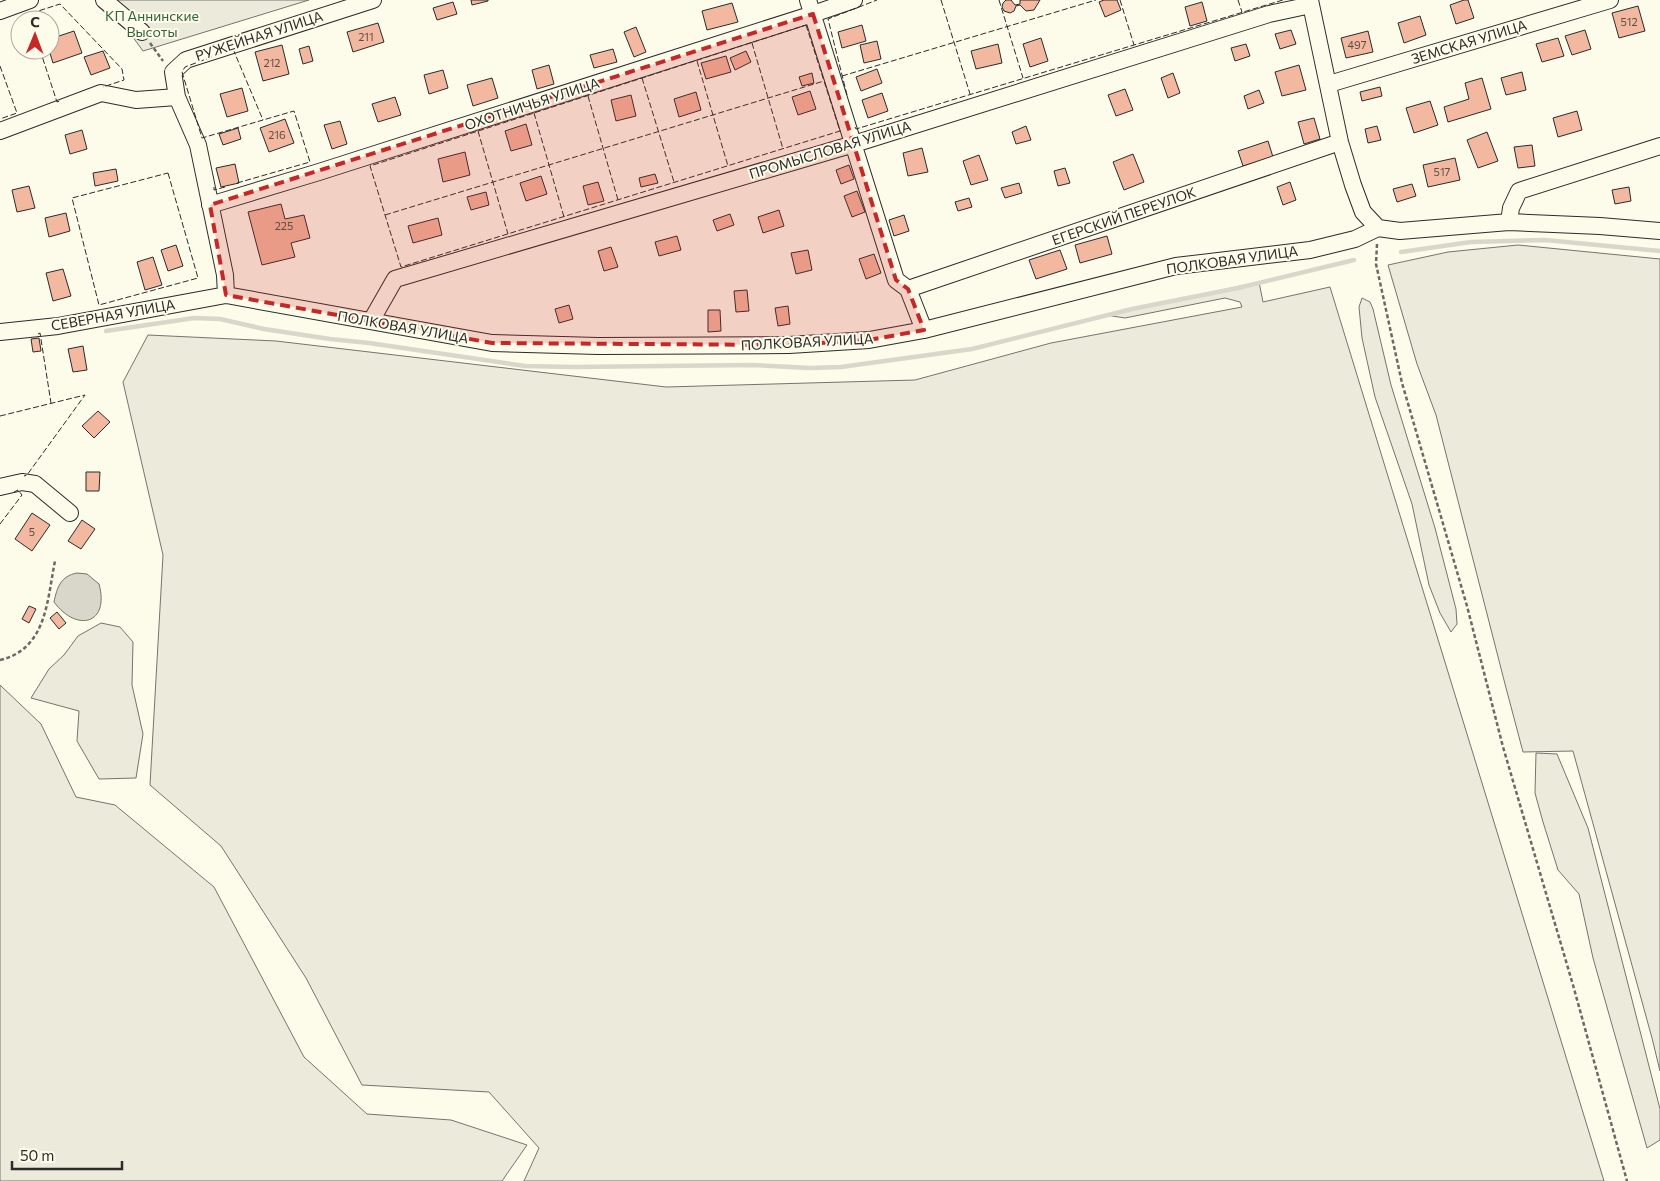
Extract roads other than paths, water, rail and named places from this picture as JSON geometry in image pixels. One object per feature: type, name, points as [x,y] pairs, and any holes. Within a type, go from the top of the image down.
[{"type":"street","points":[[0,11],[30,0]]},
{"type":"street","points":[[104,0],[142,32]]},
{"type":"street","name":"РУЖЕЙНАЯ УЛИЦА","points":[[177,97],[173,72],[186,60],[373,0]]},
{"type":"street","name":"ОХОТНИЧЬЯ УЛИЦА","points":[[210,205],[329,169],[811,7],[854,0]]},
{"type":"street","name":"ЗЕМСКАЯ УЛИЦА","points":[[1329,84],[1610,0]]},
{"type":"street","points":[[1310,2],[1340,142],[1363,212],[1378,228],[1400,231],[1509,222],[1660,231]]},
{"type":"street","name":"ПРОМЫСЛОВАЯ УЛИЦА","points":[[371,322],[395,279],[854,144],[1310,2]]},
{"type":"street","points":[[811,7],[896,280],[908,289],[924,330]]},
{"type":"street","points":[[0,131],[101,93],[136,100],[177,97],[198,145],[225,275],[226,295]]},
{"type":"street","name":"ЕГЕРСКИЙ ПЕРЕУЛОК","points":[[908,289],[1340,142]]},
{"type":"street","points":[[1509,222],[1511,208],[1519,191],[1660,146]]},
{"type":"street","name":"ПОЛКОВАЯ УЛИЦА","points":[[226,295],[492,343],[598,346],[799,345],[869,340],[924,330],[1176,266],[1310,250],[1355,239],[1378,228]]},
{"type":"street","name":"СЕВЕРНАЯ УЛИЦА","points":[[0,332],[58,326],[226,295]]},
{"type":"street","points":[[0,487],[22,482],[35,484],[70,513]]},
{"type":"waterway","points":[[1401,252],[1471,242],[1545,240],[1660,251]]},
{"type":"waterway","points":[[106,331],[194,318],[220,319],[264,329],[525,366],[752,365],[810,368],[841,367],[972,349],[1132,309],[1238,288],[1354,260]]},
{"type":"park label","name":"КП Аннинские Высоты","points":[[152,24]]}]
